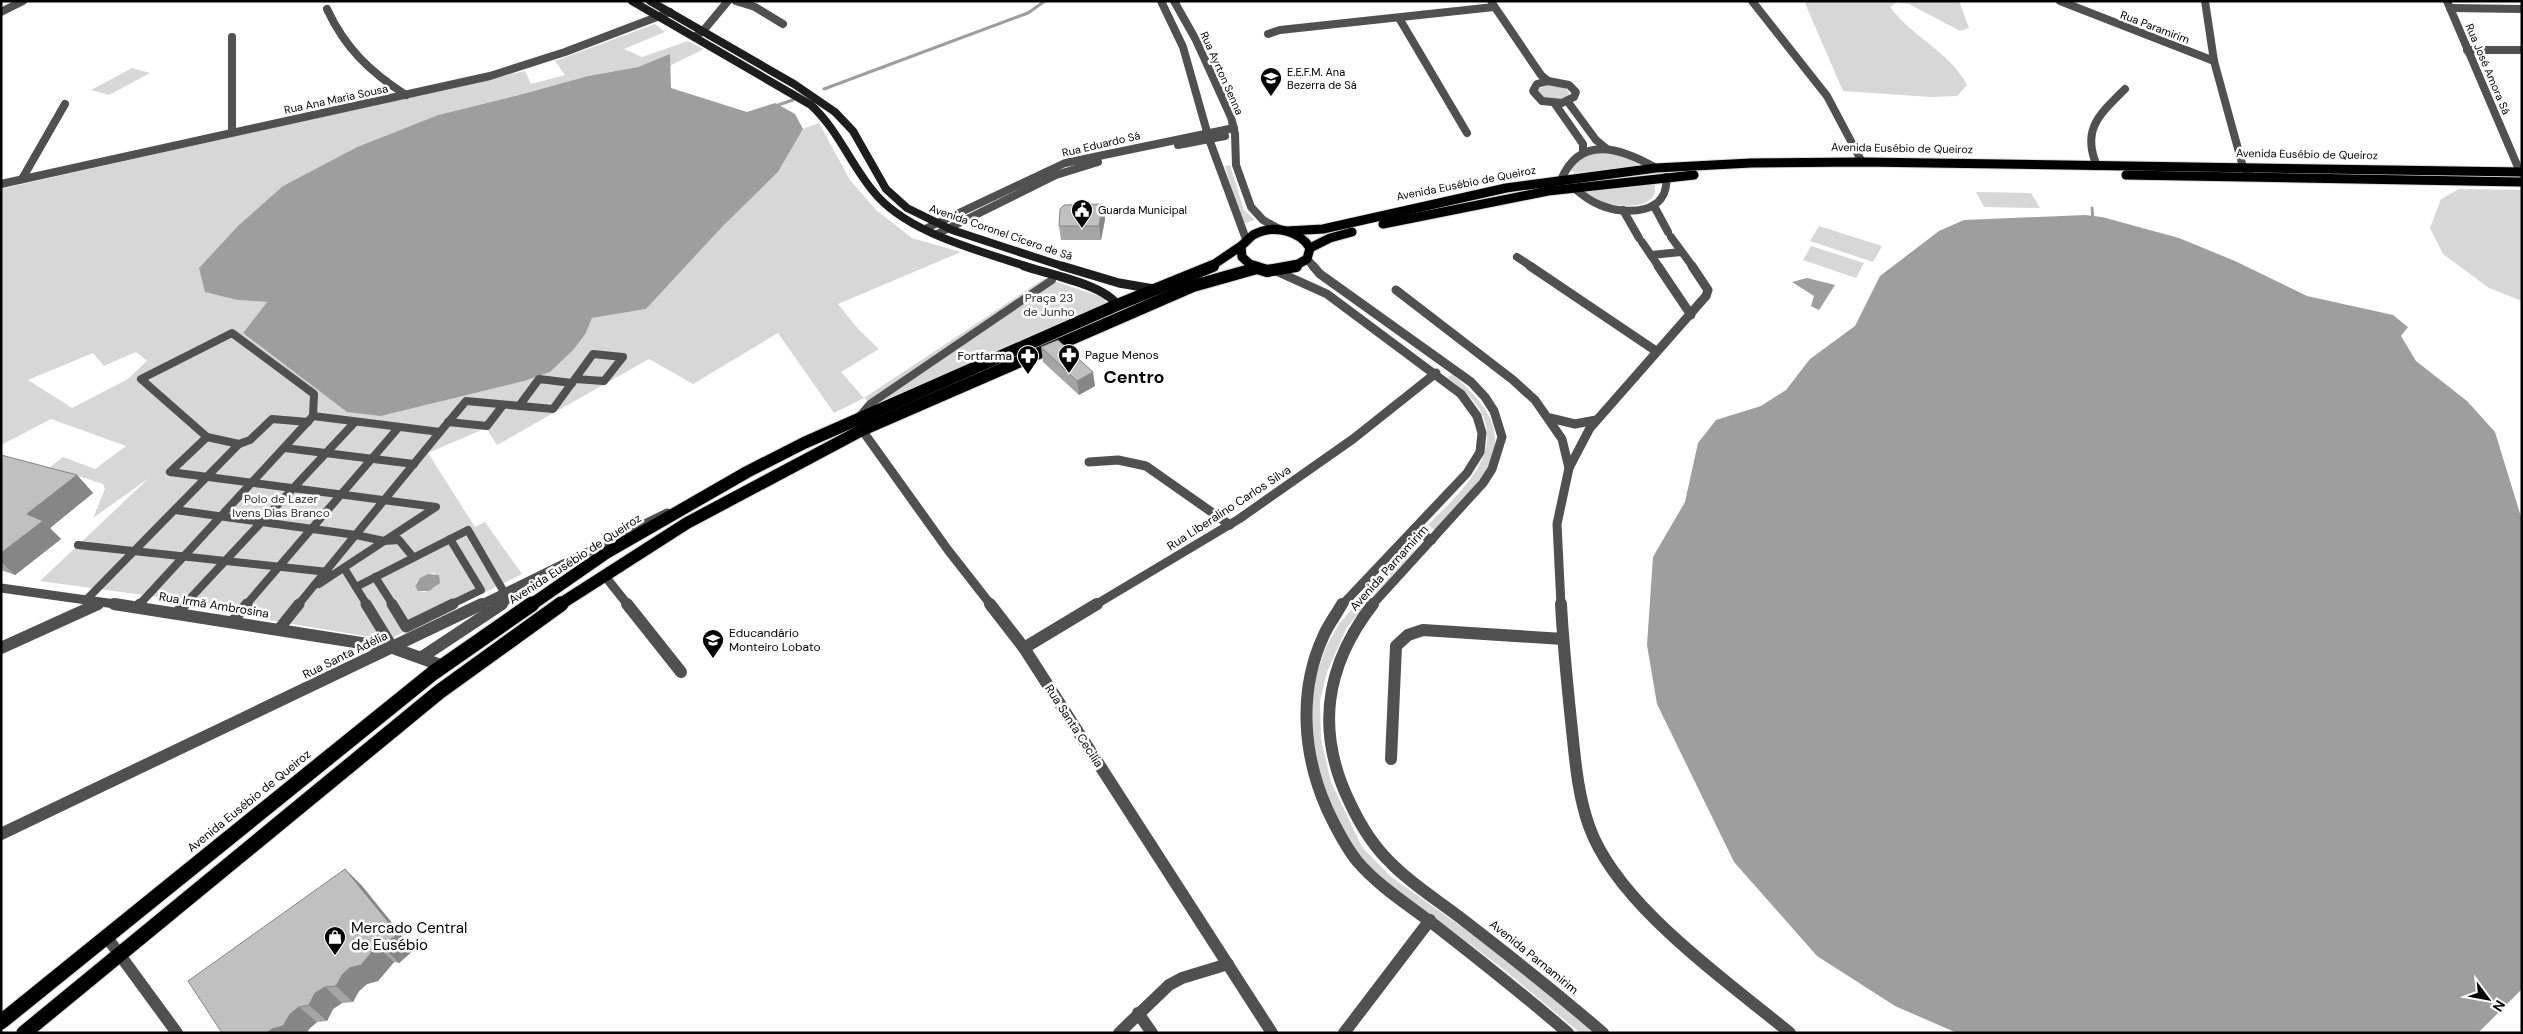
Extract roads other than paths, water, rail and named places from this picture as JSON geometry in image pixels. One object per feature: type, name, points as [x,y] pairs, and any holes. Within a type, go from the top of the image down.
[{"type":"main road","name":"Avenida Coronel Cícero de Sá","points":[[632,1],[792,93],[825,117],[882,202],[905,220],[937,234],[1100,291],[1112,297],[1117,305]]},
{"type":"main road","name":"Avenida Coronel Cícero de Sá","points":[[650,1],[814,96],[835,112],[848,125],[884,187],[903,206],[949,228],[1103,278],[1154,289]]},
{"type":"main road","name":"Avenida Eusébio de Queiroz","points":[[1284,230],[1323,229],[1450,199],[1560,180],[1656,168],[1751,163],[1862,162],[2243,167],[2521,176]]},
{"type":"main road","name":"Avenida Eusébio de Queiroz","points":[[1310,248],[1337,235],[1388,222],[1574,188],[1666,177],[1764,171],[1848,170],[2252,177],[2521,176]]},
{"type":"main road","points":[[1284,230],[1302,237],[1310,248],[1307,259],[1295,268],[1276,272],[1257,268],[1244,259],[1244,243],[1261,232],[1284,230]]},
{"type":"main road","name":"Avenida Eusébio de Queiroz","points":[[1,1022],[106,936],[494,630],[606,553],[747,472],[859,417],[1154,289],[1217,264],[1244,243]]},
{"type":"main road","points":[[24,1033],[120,952],[439,692],[473,666],[604,575],[687,523],[755,485],[862,430],[1193,286],[1257,268]]},
{"type":"main road","points":[[494,630],[486,643],[493,646],[502,646]]},
{"type":"main road","points":[[439,692],[447,682],[442,671],[473,666]]},
{"type":"street","points":[[1,12],[23,1]]},
{"type":"street","points":[[694,37],[703,31],[728,1]]},
{"type":"street","points":[[736,1],[755,7],[783,24]]},
{"type":"street","name":"Rua Ayrton Senna","points":[[1161,1],[1183,47],[1208,135],[1244,243]]},
{"type":"street","name":"Rua Ayrton Senna","points":[[1174,1],[1196,40],[1234,131],[1236,165],[1251,207],[1263,220],[1284,230]]},
{"type":"street","points":[[1752,1],[1826,96],[1862,162]]},
{"type":"street","name":"Rua Paramirim","points":[[2060,1],[2214,61]]},
{"type":"street","points":[[2205,1],[2214,61],[2243,167],[2252,177]]},
{"type":"street","points":[[1268,34],[1280,30],[1399,18],[1492,4],[1541,75],[1548,81]]},
{"type":"street","points":[[2449,5],[2522,9]]},
{"type":"street","name":"Rua José Amora Sá","points":[[2449,5],[2521,176]]},
{"type":"street","points":[[327,9],[338,33],[354,56],[379,78],[406,96]]},
{"type":"street","name":"Rua Ana Maria Sousa","points":[[1,184],[232,132],[406,96],[518,68],[670,12]]},
{"type":"street","points":[[1399,18],[1467,133]]},
{"type":"street","points":[[232,37],[232,132]]},
{"type":"street","points":[[2467,50],[2522,50]]},
{"type":"street","points":[[1548,81],[1562,82],[1573,88],[1576,96],[1568,102],[1555,104],[1542,101],[1534,94],[1534,87],[1548,81]]},
{"type":"street","points":[[2096,166],[2090,154],[2089,146],[2093,126],[2125,89]]},
{"type":"street","points":[[1568,102],[1589,131],[1606,149]]},
{"type":"street","points":[[22,179],[65,104]]},
{"type":"street","points":[[1555,104],[1583,144],[1583,151]]},
{"type":"street","name":"Rua Eduardo Sá","points":[[925,229],[1065,164],[1234,131]]},
{"type":"street","points":[[1575,133],[1589,131]]},
{"type":"street","name":"Rua Eduardo Sá","points":[[937,234],[1066,171],[1208,135]]},
{"type":"street","points":[[1560,180],[1570,161],[1583,151],[1606,149],[1637,158],[1656,168]]},
{"type":"street","points":[[1574,188],[1585,198],[1623,210],[1654,206],[1665,198],[1669,188],[1666,177]]},
{"type":"street","points":[[1654,206],[1670,235],[1708,290],[1703,302],[1656,351],[1597,419],[1590,428],[1569,468],[1557,524],[1563,639],[1578,789],[1589,827],[1608,864],[1638,902],[1668,932],[1790,1033]]},
{"type":"street","points":[[1623,210],[1640,240],[1691,315]]},
{"type":"street","points":[[1651,255],[1681,252]]},
{"type":"street","points":[[1517,257],[1656,351]]},
{"type":"street","name":"Avenida Parnamirim","points":[[1307,259],[1320,274],[1471,382],[1494,411],[1502,437],[1492,469],[1483,483],[1359,622],[1344,648],[1334,675],[1328,716],[1329,738],[1340,783],[1363,830],[1391,864],[1548,985],[1603,1033]]},
{"type":"street","name":"Avenida Parnamirim","points":[[1276,272],[1316,288],[1436,373],[1469,401],[1479,418],[1482,436],[1480,452],[1467,473],[1344,602],[1323,637],[1312,670],[1306,701],[1307,736],[1316,786],[1333,821],[1357,861],[1389,890],[1430,920],[1568,1033]]},
{"type":"street","points":[[859,417],[870,404],[1052,280],[1053,276]]},
{"type":"street","points":[[1396,290],[1513,380],[1535,400],[1550,418],[1562,439],[1569,468]]},
{"type":"street","points":[[1680,298],[1690,302],[1703,302]]},
{"type":"street","points":[[1373,328],[1384,321]]},
{"type":"street","points":[[137,607],[311,419],[314,394],[232,333],[141,379],[207,437],[239,444]]},
{"type":"street","points":[[280,629],[310,590],[330,573],[356,535],[466,401],[503,405],[519,406],[553,408],[573,381],[593,354],[622,357],[604,381],[573,381],[539,379],[519,406]]},
{"type":"street","name":"Rua Liberalino Carlos Silva","points":[[1024,648],[1230,525],[1353,439],[1436,373]]},
{"type":"street","points":[[448,422],[487,426],[503,405]]},
{"type":"street","points":[[1550,418],[1575,424],[1597,419]]},
{"type":"street","points":[[86,600],[239,444],[250,440],[272,419],[355,422],[440,432]]},
{"type":"street","points":[[177,613],[355,422]]},
{"type":"street","points":[[232,622],[399,427]]},
{"type":"street","name":"Rua Santa Cecilia","points":[[862,430],[948,550],[1024,648],[1272,1033]]},
{"type":"street","points":[[78,545],[186,555],[225,562],[330,573],[344,568],[436,507],[386,498],[170,472],[207,437]]},
{"type":"street","points":[[285,448],[414,464]]},
{"type":"street","points":[[1089,462],[1111,459],[1131,461],[1146,466],[1230,525]]},
{"type":"street","name":"Rua Santa Adélia","points":[[1,834],[393,648],[484,595],[504,592],[527,582],[636,526],[700,498]]},
{"type":"street","points":[[175,510],[261,524],[356,535],[384,541],[400,540],[413,557]]},
{"type":"street","points":[[356,587],[468,530],[504,592]]},
{"type":"street","points":[[1413,530],[1432,540]]},
{"type":"street","points":[[406,627],[484,595],[450,539]]},
{"type":"street","points":[[344,568],[393,648]]},
{"type":"street","points":[[604,575],[681,672]]},
{"type":"street","points":[[375,577],[413,636]]},
{"type":"street","points":[[422,657],[493,612],[527,582]]},
{"type":"street","name":"Rua Irmã Ambrosina","points":[[1,588],[177,613],[393,648],[422,657],[442,671]]},
{"type":"street","points":[[1,648],[100,603]]},
{"type":"street","points":[[1391,759],[1396,646],[1402,638],[1411,632],[1423,630],[1563,639]]},
{"type":"street","points":[[1344,1033],[1430,920]]},
{"type":"street","points":[[106,936],[120,952],[177,1033]]},
{"type":"street","points":[[1120,1033],[1170,985],[1182,978],[1228,964]]},
{"type":"street","points":[[1138,1014],[1152,1033]]},
{"type":"waterway","points":[[824,89],[1028,13],[1045,1]]},
{"type":"waterway","points":[[775,106],[793,100]]},
{"type":"waterway","points":[[2092,208],[2093,221]]},
{"type":"place","name":"E.E.F.M. Ana Bezerra de Sá","points":[[1271,97]]},
{"type":"place","name":"Guarda Municipal","points":[[1082,229]]},
{"type":"place","name":"Pague Menos","points":[[1069,374]]},
{"type":"place","name":"Fortfarma","points":[[1028,375]]},
{"type":"place","name":"Educandário Monteiro Lobato","points":[[713,659]]},
{"type":"place","name":"Mercado Central de Eusébio","points":[[335,956]]},
{"type":"district","name":"Centro","points":[[1134,377]]},
{"type":"park label","name":"Praça 23 de Junho","points":[[1049,305]]},
{"type":"park label","name":"Polo de Lazer Ivens Dias Branco","points":[[281,506]]}]
